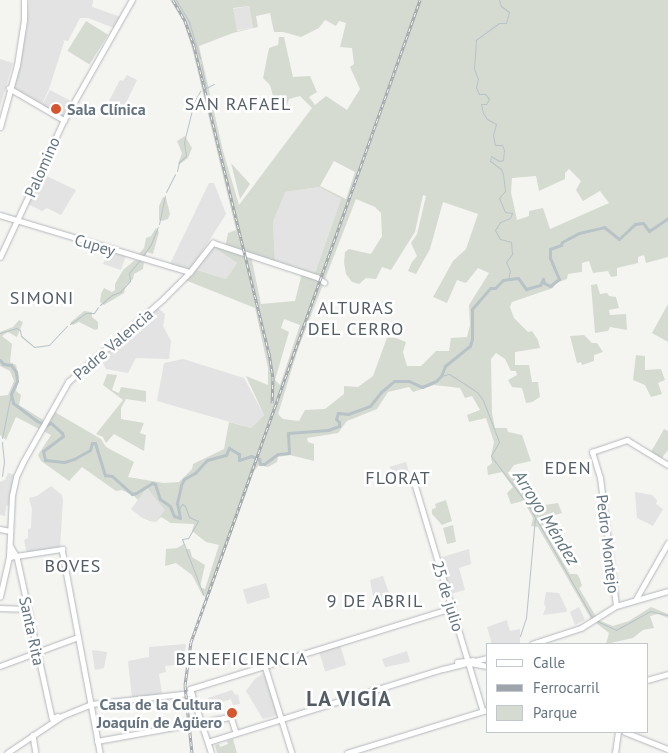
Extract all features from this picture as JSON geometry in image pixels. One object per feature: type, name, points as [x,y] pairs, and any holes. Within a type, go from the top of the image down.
[{"type":"main road","points":[[0,118],[19,53],[24,0]]},
{"type":"main road","points":[[0,127],[9,89]]},
{"type":"street","name":"Palomino","points":[[0,257],[64,120],[132,0]]},
{"type":"street","points":[[9,89],[64,120]]},
{"type":"street","name":"Cupey","points":[[0,215],[187,272]]},
{"type":"street","name":"Padre Valencia","points":[[0,597],[13,557],[10,547],[10,530],[12,496],[16,477],[68,382],[131,328],[185,277],[209,245],[213,243],[317,277],[324,282]]},
{"type":"street","name":"Pedro Montejo","points":[[616,606],[600,478],[592,452],[627,440],[668,464]]},
{"type":"street","name":"25 de julio","points":[[414,481],[485,711]]},
{"type":"street","points":[[0,529],[10,530]]},
{"type":"street","points":[[636,599],[668,543]]},
{"type":"street","name":"Santa Rita","points":[[10,547],[28,609],[52,718],[62,716]]},
{"type":"street","points":[[13,557],[62,549],[100,753]]},
{"type":"street","points":[[535,643],[572,632],[592,623],[616,606],[668,591]]},
{"type":"street","points":[[0,608],[28,609]]},
{"type":"street","points":[[7,753],[62,716],[90,704],[191,691],[452,608]]},
{"type":"street","points":[[0,666],[36,651],[78,637]]},
{"type":"street","points":[[209,740],[468,661],[486,658]]},
{"type":"street","points":[[468,661],[486,666]]},
{"type":"street","points":[[265,666],[292,753]]},
{"type":"street","points":[[648,680],[668,674]]},
{"type":"street","points":[[191,691],[212,753]]},
{"type":"street","points":[[347,753],[485,711]]},
{"type":"street","points":[[97,741],[231,717],[235,731]]},
{"type":"street","points":[[616,753],[618,733]]},
{"type":"street","points":[[628,733],[668,749]]},
{"type":"street","points":[[33,735],[36,753]]},
{"type":"shaded area","points":[[29,0],[93,0],[92,7],[121,17],[114,28],[88,18],[80,18],[68,41],[63,40],[64,42],[49,89],[42,104],[13,88],[27,28]]},
{"type":"shaded area","points":[[249,6],[253,28],[236,31],[232,9]]},
{"type":"shaded area","points":[[0,59],[13,63],[0,107]]},
{"type":"shaded area","points":[[127,75],[137,80],[123,109],[109,101],[120,80],[123,81]]},
{"type":"shaded area","points":[[50,90],[73,102],[65,118],[42,106]]},
{"type":"shaded area","points":[[42,174],[76,190],[61,215],[47,208],[42,211],[28,204]]},
{"type":"shaded area","points":[[209,183],[214,183],[226,214],[190,271],[170,264]]},
{"type":"shaded area","points":[[319,187],[341,199],[315,273],[275,261],[273,222],[284,192]]},
{"type":"shaded area","points":[[212,246],[237,263],[226,279],[195,269]]},
{"type":"shaded area","points":[[109,251],[126,255],[121,270],[103,264]]},
{"type":"shaded area","points":[[158,308],[165,314],[163,326],[171,341],[169,359],[136,358],[128,373],[106,369],[101,359],[102,355]]},
{"type":"shaded area","points":[[183,359],[244,378],[264,415],[251,428],[157,401],[164,363]]},
{"type":"shaded area","points":[[406,462],[410,476],[394,481],[390,467]]},
{"type":"shaded area","points":[[8,473],[16,475],[9,505],[6,506],[5,516],[0,515],[0,482],[5,480]]},
{"type":"shaded area","points":[[51,486],[62,495],[63,500],[60,548],[27,554],[24,540],[28,538],[28,529],[31,528],[32,509],[29,498],[37,496]]},
{"type":"shaded area","points":[[147,488],[166,510],[156,522],[141,517],[131,509]]},
{"type":"shaded area","points":[[635,492],[652,495],[657,500],[656,504],[663,509],[653,526],[637,518]]},
{"type":"shaded area","points":[[469,549],[471,564],[459,568],[465,590],[450,594],[439,558]]},
{"type":"shaded area","points":[[383,576],[390,596],[374,601],[370,580]]},
{"type":"shaded area","points":[[266,583],[270,597],[247,604],[243,590]]},
{"type":"shaded area","points":[[546,592],[559,593],[567,610],[566,612],[543,615],[546,607],[544,604]]},
{"type":"shaded area","points":[[579,607],[585,620],[575,625],[570,612]]},
{"type":"shaded area","points":[[507,620],[510,631],[520,629],[520,643],[492,643],[487,627]]},
{"type":"shaded area","points":[[186,644],[183,664],[165,666],[166,672],[159,674],[162,694],[132,698],[128,661],[149,657],[149,647]]},
{"type":"shaded area","points":[[340,645],[346,665],[325,672],[319,651]]},
{"type":"shaded area","points":[[92,650],[107,652],[104,668],[95,670]]},
{"type":"shaded area","points":[[407,651],[410,662],[385,667],[382,659]]},
{"type":"shaded area","points":[[265,672],[278,715],[263,719],[246,691],[255,679]]},
{"type":"shaded area","points":[[232,690],[235,695],[238,694],[240,704],[233,705],[231,699],[210,706],[208,698]]},
{"type":"green space","points":[[170,0],[668,0],[668,257],[646,263],[644,255],[638,257],[638,263],[617,268],[617,276],[611,277],[608,271],[593,273],[589,261],[582,263],[582,272],[568,274],[567,279],[556,283],[553,288],[512,302],[510,307],[514,318],[528,332],[532,331],[538,340],[540,348],[515,352],[515,365],[529,365],[532,382],[538,382],[540,397],[532,402],[526,403],[522,388],[512,387],[508,380],[517,375],[516,371],[511,371],[505,359],[496,353],[491,359],[492,413],[495,428],[507,428],[508,432],[522,435],[531,461],[514,465],[509,472],[521,486],[532,507],[558,503],[562,513],[548,517],[553,529],[546,533],[570,574],[577,574],[580,579],[582,586],[579,588],[598,620],[613,626],[629,621],[651,607],[668,614],[668,618],[658,614],[650,616],[654,628],[643,630],[633,638],[606,643],[609,633],[591,619],[538,527],[531,526],[533,518],[526,505],[523,501],[511,504],[507,493],[513,487],[502,472],[488,475],[487,467],[492,463],[491,456],[494,442],[486,418],[469,422],[467,415],[480,410],[472,396],[465,398],[460,388],[434,385],[413,392],[409,387],[388,392],[377,409],[347,421],[338,433],[307,438],[308,442],[314,444],[314,461],[290,455],[278,457],[277,462],[268,467],[259,465],[254,471],[208,598],[203,596],[192,575],[176,563],[165,566],[166,549],[177,548],[184,544],[185,549],[190,549],[192,557],[205,565],[200,587],[205,589],[219,545],[206,542],[192,531],[194,524],[171,523],[161,517],[156,522],[165,510],[147,488],[138,500],[122,490],[116,491],[82,467],[69,481],[41,461],[38,455],[51,435],[16,417],[6,440],[0,435],[0,396],[8,395],[14,381],[10,371],[0,366],[0,332],[13,327],[19,320],[23,322],[17,337],[8,332],[2,336],[12,344],[10,362],[16,365],[19,377],[16,391],[21,395],[19,405],[45,421],[53,411],[101,439],[106,447],[134,462],[128,477],[164,483],[179,482],[192,469],[193,464],[224,449],[229,422],[251,428],[264,415],[246,376],[268,385],[268,368],[255,308],[185,280],[194,269],[226,279],[237,263],[212,246],[225,248],[228,233],[236,230],[193,52],[183,19]],"holes":[[[249,6],[253,28],[237,31],[233,8]],[[270,13],[274,32],[283,32],[301,37],[319,28],[325,20],[336,26],[339,21],[346,23],[340,47],[352,48],[354,64],[350,67],[360,89],[347,110],[326,96],[315,105],[309,97],[317,92],[310,76],[293,77],[284,37],[279,37],[278,45],[269,48],[263,78],[270,85],[276,107],[287,105],[289,99],[300,96],[312,108],[239,205],[223,151],[199,46],[233,33],[258,27],[256,16]],[[410,28],[351,198],[349,198]],[[334,161],[355,172],[346,199],[320,186]],[[569,169],[581,181],[576,190],[583,201],[600,191],[609,203],[550,229],[543,208],[529,211],[529,216],[517,220],[511,192],[512,178],[536,176],[539,191],[565,179],[565,173]],[[319,187],[341,199],[315,273],[275,261],[273,222],[285,192]],[[423,195],[426,196],[417,234],[411,243],[417,256],[408,271],[416,274],[430,249],[443,202],[478,214],[466,249],[453,261],[433,297],[447,303],[457,280],[466,283],[478,268],[489,273],[469,305],[470,325],[467,337],[451,338],[449,351],[436,351],[421,366],[407,366],[403,352],[406,342],[388,335],[373,376],[358,387],[344,386],[344,394],[325,409],[305,410],[299,421],[283,419],[278,414],[298,349],[356,199],[375,207],[381,213],[382,236],[371,254],[349,249],[345,252],[346,274],[352,282],[359,284],[366,278],[376,279],[382,267],[391,270],[415,232]],[[251,256],[302,273],[295,301],[261,304]],[[284,319],[300,325],[280,385],[275,380],[289,332],[281,328]]]},
{"type":"green space","points":[[86,21],[108,35],[90,64],[67,51]]},
{"type":"green space","points":[[185,136],[192,148],[188,158],[178,164],[182,153],[177,141]]},
{"type":"green space","points":[[231,163],[250,184],[240,199]]},
{"type":"green space","points":[[163,197],[166,198],[170,214],[168,219],[162,221],[159,220],[159,206]]},
{"type":"green space","points":[[156,228],[159,232],[153,254],[147,252],[145,257],[138,255],[144,248],[146,238],[151,236]]},
{"type":"green space","points":[[135,260],[144,262],[143,269],[134,274],[133,279],[126,285],[124,293],[104,305],[100,302],[104,288],[112,292],[115,290],[115,284],[123,270]]},
{"type":"green space","points":[[597,284],[600,294],[607,293],[609,296],[616,297],[619,308],[609,310],[610,315],[626,314],[627,330],[610,327],[608,331],[595,333],[591,285]]},
{"type":"green space","points":[[668,304],[668,342],[652,333]]},
{"type":"green space","points":[[84,311],[92,312],[92,317],[98,322],[98,329],[95,330],[79,322],[73,325],[70,323]]},
{"type":"green space","points":[[584,335],[592,343],[597,343],[603,352],[594,355],[594,361],[582,365],[581,362],[577,363],[570,336]]},
{"type":"green space","points":[[636,355],[645,356],[645,370],[661,369],[665,380],[658,383],[662,394],[651,397],[645,385],[633,380]]},
{"type":"green space","points":[[107,374],[117,375],[112,390],[119,393],[121,387],[146,391],[146,402],[126,399],[121,408],[121,419],[144,423],[140,433],[146,435],[144,451],[114,434],[106,443],[103,437],[96,434],[123,400],[103,385]]},
{"type":"green space","points":[[664,429],[668,431],[668,450],[661,459],[651,452]]},
{"type":"green space","points":[[446,500],[452,521],[442,525],[432,514],[432,509],[436,508],[435,504]]},
{"type":"green space","points":[[453,525],[456,542],[447,544],[443,528]]},
{"type":"green space","points":[[233,739],[237,753],[217,753],[215,745],[219,744],[220,747],[228,744],[227,741]]},
{"type":"waterway","points":[[176,0],[189,22],[200,58]]},
{"type":"waterway","points":[[499,0],[501,6],[509,12],[506,23],[499,23],[476,40],[474,69],[478,79],[476,87],[479,94],[485,94],[489,99],[486,104],[481,104],[483,113],[487,119],[496,124],[493,135],[495,145],[502,145],[504,150],[503,160],[499,161],[491,156],[490,161],[501,169],[505,191],[499,198],[505,212],[512,213],[510,218],[500,222],[495,230],[500,239],[511,242],[512,254],[506,262],[510,271],[508,279]]},
{"type":"waterway","points":[[201,64],[206,88],[214,84]]},
{"type":"waterway","name":"Cupey","points":[[177,171],[179,162],[186,156],[184,142],[194,102],[200,91]]},
{"type":"waterway","name":"Cupey","points":[[166,192],[175,174]]},
{"type":"waterway","name":"Cupey","points":[[159,224],[165,196]]},
{"type":"waterway","points":[[0,360],[3,364],[11,365],[16,372],[17,381],[11,394],[13,403],[37,421],[46,425],[51,423],[62,433],[63,436],[43,451],[45,460],[64,462],[74,459],[90,450],[92,443],[95,443],[105,475],[112,476],[132,494],[152,483],[155,484],[160,499],[170,506],[174,516],[180,518],[177,503],[184,479],[195,473],[207,460],[226,455],[229,448],[239,454],[239,460],[251,456],[259,459],[260,464],[264,464],[278,454],[289,453],[288,433],[328,430],[339,426],[339,422],[336,419],[338,413],[348,414],[370,406],[381,392],[394,381],[409,381],[422,387],[436,381],[441,376],[445,366],[470,346],[472,339],[472,309],[490,288],[495,288],[503,280],[518,278],[526,289],[540,285],[543,279],[544,283],[550,286],[559,279],[550,258],[550,249],[561,245],[562,242],[579,233],[604,227],[619,239],[635,224],[643,223],[649,231],[668,218]]},
{"type":"waterway","name":"Cupey","points":[[142,257],[151,244],[158,227]]},
{"type":"waterway","name":"Cupey","points":[[100,305],[112,295],[120,292],[130,281],[129,273],[140,260]]},
{"type":"waterway","name":"Cupey","points":[[70,324],[86,313],[94,313],[98,307]]},
{"type":"waterway","name":"Cupey","points":[[0,333],[16,328],[20,330],[21,336],[34,347],[49,345],[67,326]]},
{"type":"waterway","name":"Arroyo Méndez","points":[[441,376],[449,374],[477,392],[483,400],[499,442],[491,456],[528,505],[593,619]]},
{"type":"waterway","points":[[2,438],[11,394]]},
{"type":"waterway","points":[[2,442],[4,462],[2,476]]},
{"type":"waterway","points":[[179,509],[182,504],[185,506],[189,517],[198,521],[188,538],[182,539],[203,594]]},
{"type":"waterway","points":[[520,636],[526,618],[535,518]]},
{"type":"waterway","name":"Arroyo Méndez","points":[[597,621],[616,630],[650,611],[668,615]]},
{"type":"railway","points":[[173,0],[185,21],[194,46],[269,353],[273,377],[272,403]]},
{"type":"railway","points":[[192,753],[185,685],[191,642],[420,0]]},
{"type":"place","name":"Sala Clínica","points":[[56,109]]},
{"type":"place","name":"Casa de la Cultura Joaquín de Agüero","points":[[232,713]]},
{"type":"district","name":"SAN RAFAEL","points":[[238,104]]},
{"type":"district","name":"SIMONI","points":[[42,298]]},
{"type":"district","name":"ALTURAS DEL CERRO","points":[[356,319]]},
{"type":"district","name":"EDEN","points":[[568,468]]},
{"type":"district","name":"FLORAT","points":[[398,478]]},
{"type":"district","name":"BOVES","points":[[73,566]]},
{"type":"district","name":"9 DE ABRIL","points":[[375,601]]},
{"type":"district","name":"BENEFICIENCIA","points":[[242,659]]},
{"type":"district","name":"LA VIGÍA","points":[[349,699]]}]
